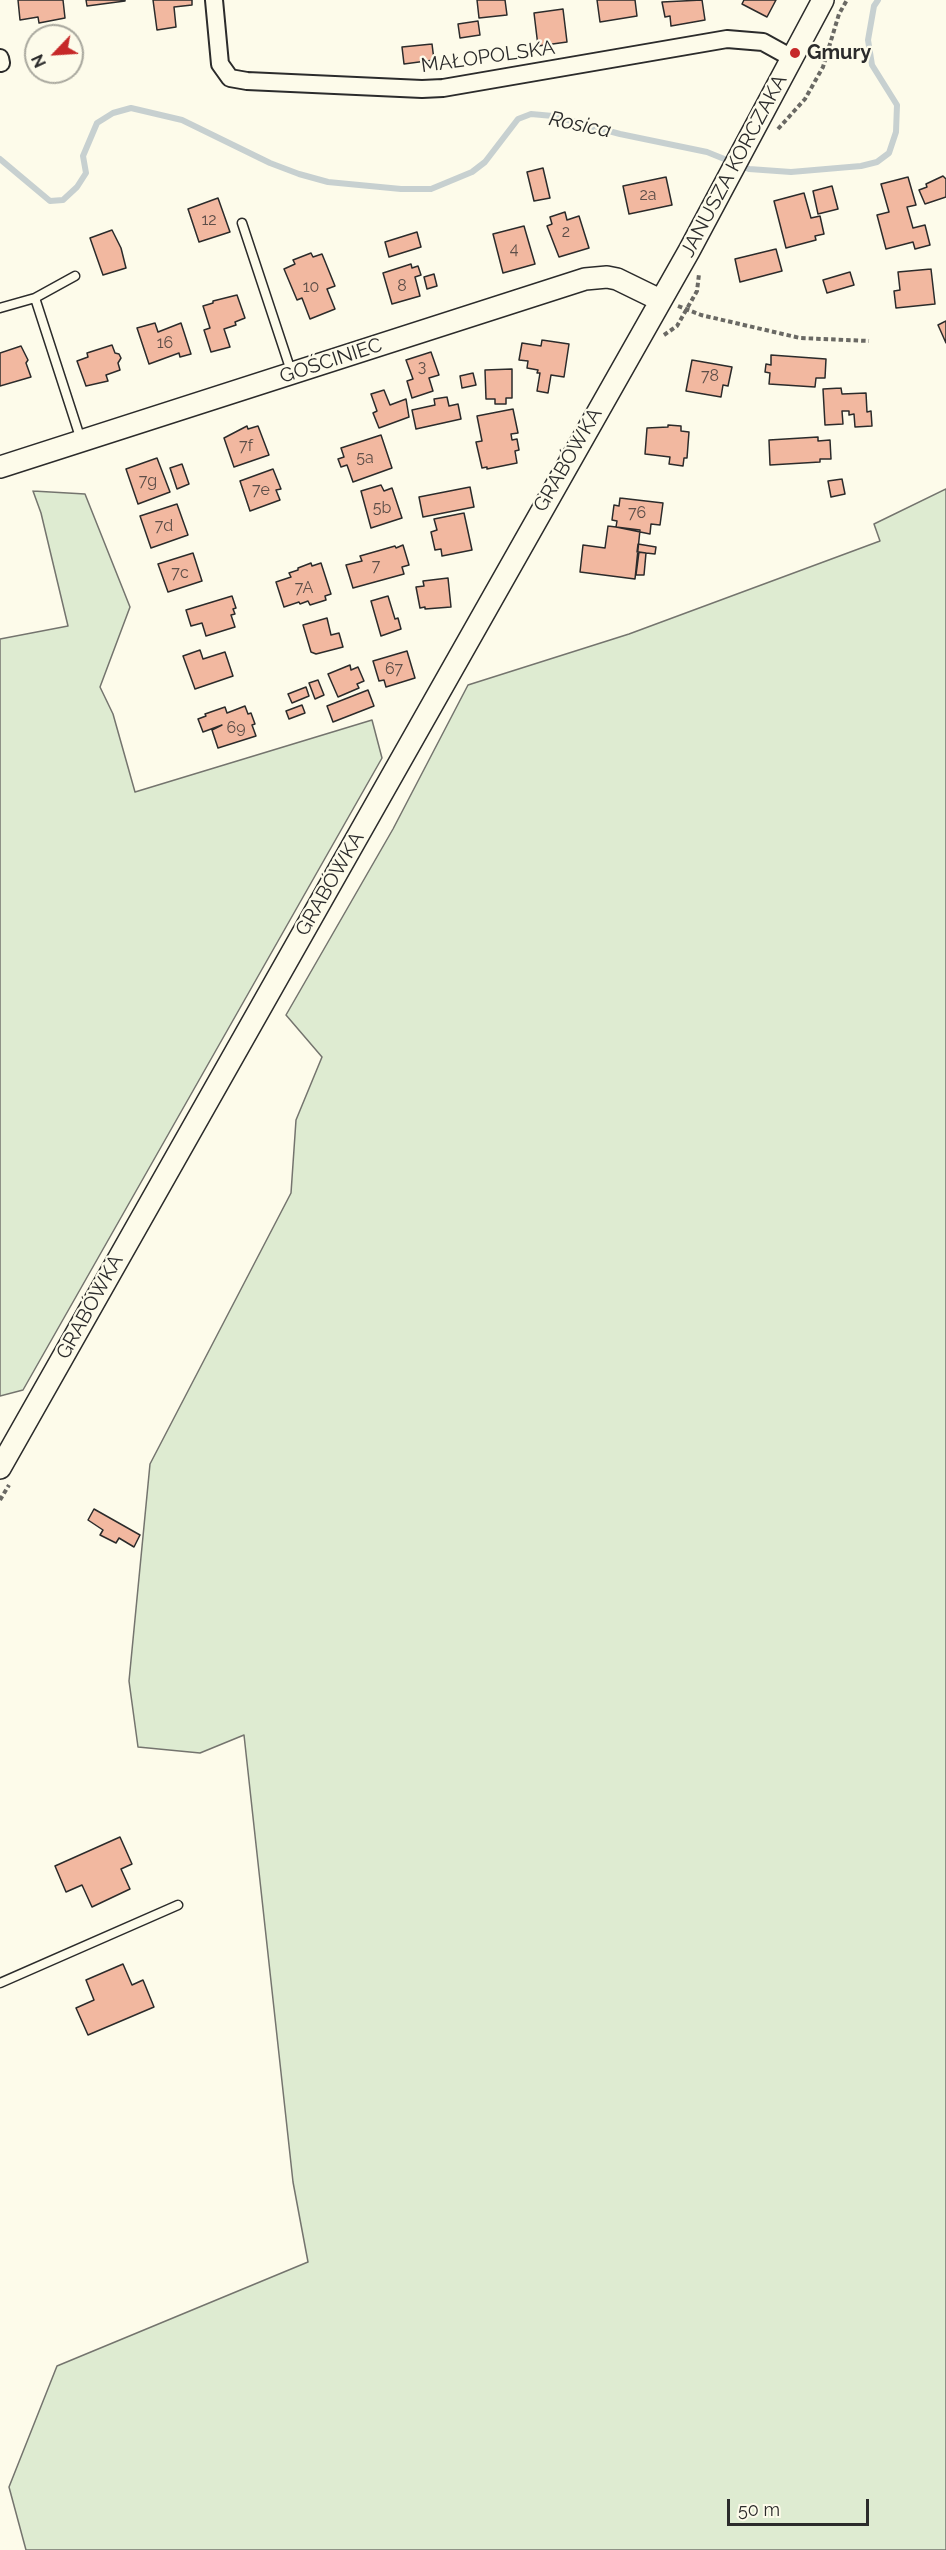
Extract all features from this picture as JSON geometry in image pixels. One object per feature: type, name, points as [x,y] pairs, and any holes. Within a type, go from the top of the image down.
[{"type":"street","name":"MAŁOPOLSKA","points":[[214,0],[220,64],[230,78],[247,81],[443,88],[727,39],[763,42],[792,58]]},
{"type":"street","name":"JANUSZA KORCZAKA","points":[[660,300],[735,167],[823,0]]},
{"type":"street","points":[[0,58],[1,63]]},
{"type":"street","name":"GOŚCINIEC","points":[[0,466],[585,279],[617,279],[660,300]]},
{"type":"street","name":"GRABÓWKA","points":[[0,1468],[660,300]]},
{"type":"lane","points":[[242,222],[292,374]]},
{"type":"lane","points":[[0,308],[35,298],[75,276]]},
{"type":"lane","points":[[35,298],[81,441]]},
{"type":"lane","points":[[0,1983],[177,1905]]},
{"type":"path","points":[[774,134],[805,99],[823,67],[839,14],[847,0]]},
{"type":"path","points":[[660,300],[701,315],[800,338],[869,341]]},
{"type":"green space","points":[[946,489],[946,2550],[26,2550],[9,2487],[57,2366],[308,2262],[293,2182],[244,1735],[200,1753],[138,1747],[129,1681],[150,1464],[291,1193],[296,1120],[322,1057],[286,1015],[393,829],[468,685],[629,634],[880,541],[874,524]]},
{"type":"green space","points":[[33,491],[85,494],[130,607],[100,687],[113,714],[135,792],[372,720],[382,758],[23,1390],[0,1396],[0,639],[68,626],[41,513]]},
{"type":"building","points":[[18,0],[63,0],[65,18],[39,23],[38,17],[20,20]]},
{"type":"building","points":[[86,0],[125,0],[125,1],[87,6]]},
{"type":"building","points":[[153,0],[192,0],[192,5],[174,7],[176,27],[157,30]]},
{"type":"building","points":[[477,0],[505,0],[507,15],[479,18]]},
{"type":"building","points":[[597,0],[635,0],[637,16],[600,22]]},
{"type":"building","points":[[702,0],[705,20],[671,26],[670,16],[665,17],[662,2]]},
{"type":"building","points":[[744,0],[776,0],[767,17],[742,4]]},
{"type":"building","points":[[563,9],[567,42],[538,46],[534,13]]},
{"type":"building","points":[[478,21],[480,35],[460,38],[458,24]]},
{"type":"building","points":[[432,44],[434,60],[404,64],[402,47]]},
{"type":"building","points":[[543,168],[550,198],[534,201],[527,172]]},
{"type":"building","points":[[943,176],[946,179],[946,197],[925,204],[919,190]]},
{"type":"building","points":[[666,177],[672,205],[629,214],[623,186]]},
{"type":"building","points":[[908,177],[916,205],[907,207],[913,228],[925,225],[930,245],[915,249],[913,242],[886,249],[877,215],[889,212],[881,184]]},
{"type":"building","points":[[832,186],[838,209],[818,214],[813,191]]},
{"type":"building","points":[[804,193],[811,218],[820,216],[824,234],[815,236],[816,240],[786,248],[774,201]]},
{"type":"building","points":[[218,198],[230,232],[199,242],[188,209]]},
{"type":"building","points":[[565,212],[567,220],[579,216],[589,248],[559,257],[547,226],[552,224],[550,217]]},
{"type":"building","points":[[524,226],[535,264],[503,273],[493,234]]},
{"type":"building","points":[[112,230],[121,248],[126,268],[103,275],[90,238]]},
{"type":"building","points":[[417,232],[421,247],[389,257],[385,242]]},
{"type":"building","points":[[776,249],[782,271],[740,282],[735,259]]},
{"type":"building","points":[[311,253],[313,257],[322,254],[335,286],[327,289],[335,309],[310,319],[302,298],[297,300],[284,269],[295,264],[293,260]]},
{"type":"building","points":[[411,264],[412,268],[418,266],[421,275],[415,277],[420,296],[392,304],[383,273]]},
{"type":"building","points":[[931,269],[935,304],[896,308],[894,291],[900,290],[898,272]]},
{"type":"building","points":[[850,272],[854,285],[827,293],[823,280]]},
{"type":"building","points":[[434,274],[437,286],[427,289],[424,277]]},
{"type":"building","points":[[237,295],[245,318],[235,322],[236,325],[224,329],[230,347],[211,352],[204,330],[210,328],[203,306]]},
{"type":"building","points":[[946,321],[946,343],[938,325]]},
{"type":"building","points":[[155,323],[158,332],[181,323],[191,354],[180,357],[179,353],[149,364],[137,328]]},
{"type":"building","points":[[542,340],[569,344],[564,377],[551,375],[548,393],[537,391],[540,373],[537,373],[538,370],[527,368],[528,361],[519,360],[522,343],[541,346]]},
{"type":"building","points":[[112,345],[115,353],[121,358],[118,363],[120,370],[106,375],[108,381],[86,386],[77,361],[88,357],[87,353]]},
{"type":"building","points":[[21,346],[28,360],[26,363],[31,377],[0,386],[0,353]]},
{"type":"building","points":[[431,352],[439,375],[429,378],[433,391],[412,398],[407,381],[413,379],[406,360]]},
{"type":"building","points":[[771,355],[826,359],[825,378],[816,378],[815,387],[769,384],[770,373],[765,372],[766,364],[771,365]]},
{"type":"building","points":[[692,360],[732,367],[728,386],[723,385],[721,397],[686,391]]},
{"type":"building","points":[[512,369],[512,398],[506,398],[506,404],[495,404],[495,399],[486,399],[485,370]]},
{"type":"building","points":[[473,373],[476,385],[462,388],[460,376]]},
{"type":"building","points":[[841,388],[842,394],[866,393],[867,412],[871,411],[872,426],[855,427],[854,414],[849,415],[849,411],[842,411],[843,424],[825,425],[823,389]]},
{"type":"building","points":[[384,390],[390,405],[406,399],[409,417],[379,428],[373,413],[377,411],[371,394]]},
{"type":"building","points":[[447,397],[449,406],[458,404],[461,419],[416,429],[412,410],[435,405],[434,399]]},
{"type":"building","points":[[513,409],[518,433],[511,434],[512,440],[517,439],[519,450],[515,451],[517,463],[482,468],[476,442],[482,441],[477,416]]},
{"type":"building","points":[[668,425],[681,426],[681,431],[689,432],[687,458],[684,458],[683,466],[669,464],[670,457],[645,454],[647,428],[668,427]]},
{"type":"building","points":[[247,426],[248,429],[258,426],[269,455],[234,467],[224,438]]},
{"type":"building","points":[[381,435],[392,468],[353,482],[347,465],[341,467],[338,459],[344,457],[341,448]]},
{"type":"building","points":[[818,437],[818,441],[830,440],[831,459],[820,459],[820,462],[770,465],[769,440]]},
{"type":"building","points":[[157,458],[170,492],[138,504],[126,469]]},
{"type":"building","points":[[182,464],[189,484],[177,489],[170,468]]},
{"type":"building","points":[[273,469],[281,489],[276,490],[280,500],[250,511],[240,481]]},
{"type":"building","points":[[842,479],[845,494],[831,497],[828,481]]},
{"type":"building","points":[[381,485],[384,491],[392,488],[402,518],[371,528],[361,491]]},
{"type":"building","points":[[470,487],[474,507],[423,517],[419,497]]},
{"type":"building","points":[[620,498],[663,503],[660,525],[651,524],[650,534],[616,527],[617,521],[612,520],[614,505],[619,506]]},
{"type":"building","points":[[177,504],[188,535],[151,548],[140,516]]},
{"type":"building","points":[[464,513],[472,550],[442,556],[441,549],[435,550],[431,532],[437,530],[434,519]]},
{"type":"building","points":[[608,526],[640,530],[635,579],[580,572],[583,545],[605,548]]},
{"type":"building","points":[[638,544],[656,547],[655,554],[637,552]]},
{"type":"building","points":[[403,545],[409,565],[402,567],[404,574],[353,588],[346,565],[362,561],[360,556]]},
{"type":"building","points":[[639,552],[646,553],[644,575],[636,575]]},
{"type":"building","points":[[193,553],[202,581],[168,592],[158,564]]},
{"type":"building","points":[[311,563],[312,566],[321,563],[331,594],[325,596],[326,600],[310,605],[308,601],[284,607],[276,582],[291,577],[289,573]]},
{"type":"building","points":[[448,578],[451,607],[420,608],[416,587],[424,586],[423,581]]},
{"type":"building","points":[[232,596],[236,608],[233,609],[235,614],[231,615],[235,627],[206,636],[202,623],[191,626],[186,610]]},
{"type":"building","points":[[388,596],[395,619],[398,618],[401,629],[381,636],[371,601]]},
{"type":"building","points":[[327,618],[331,635],[339,633],[343,647],[316,654],[311,652],[303,625]]},
{"type":"building","points":[[200,650],[203,659],[225,652],[233,676],[195,689],[183,656]]},
{"type":"building","points":[[407,651],[415,678],[386,687],[384,680],[379,681],[373,661]]},
{"type":"building","points":[[350,665],[351,670],[358,667],[364,681],[357,684],[359,688],[338,697],[328,674]]},
{"type":"building","points":[[318,680],[324,695],[315,699],[309,683]]},
{"type":"building","points":[[306,687],[309,696],[292,703],[288,694]]},
{"type":"building","points":[[368,690],[374,706],[333,722],[327,706]]},
{"type":"building","points":[[302,705],[305,713],[289,719],[286,711]]},
{"type":"building","points":[[245,706],[248,714],[251,713],[256,736],[218,748],[212,730],[222,725],[203,732],[198,719],[225,707],[227,713]]},
{"type":"building","points":[[94,1509],[140,1535],[134,1547],[119,1538],[116,1543],[100,1535],[103,1530],[88,1520]]},
{"type":"building","points":[[120,1837],[132,1864],[121,1869],[130,1889],[92,1907],[82,1885],[66,1892],[55,1866]]},
{"type":"building","points":[[123,1964],[132,1985],[143,1980],[154,2007],[88,2035],[76,2008],[94,2000],[86,1980]]},
{"type":"waterway","name":"Rosica","points":[[0,159],[50,201],[63,200],[77,187],[86,173],[83,156],[97,123],[113,113],[131,108],[182,120],[270,163],[299,174],[328,182],[401,189],[431,189],[472,172],[485,162],[518,119],[531,114],[553,116],[620,134],[707,152],[749,169],[791,172],[861,166],[877,162],[889,153],[896,132],[897,105],[872,65],[868,40],[874,6],[878,0]]},
{"type":"place","name":"Gmury","points":[[795,53]]}]
